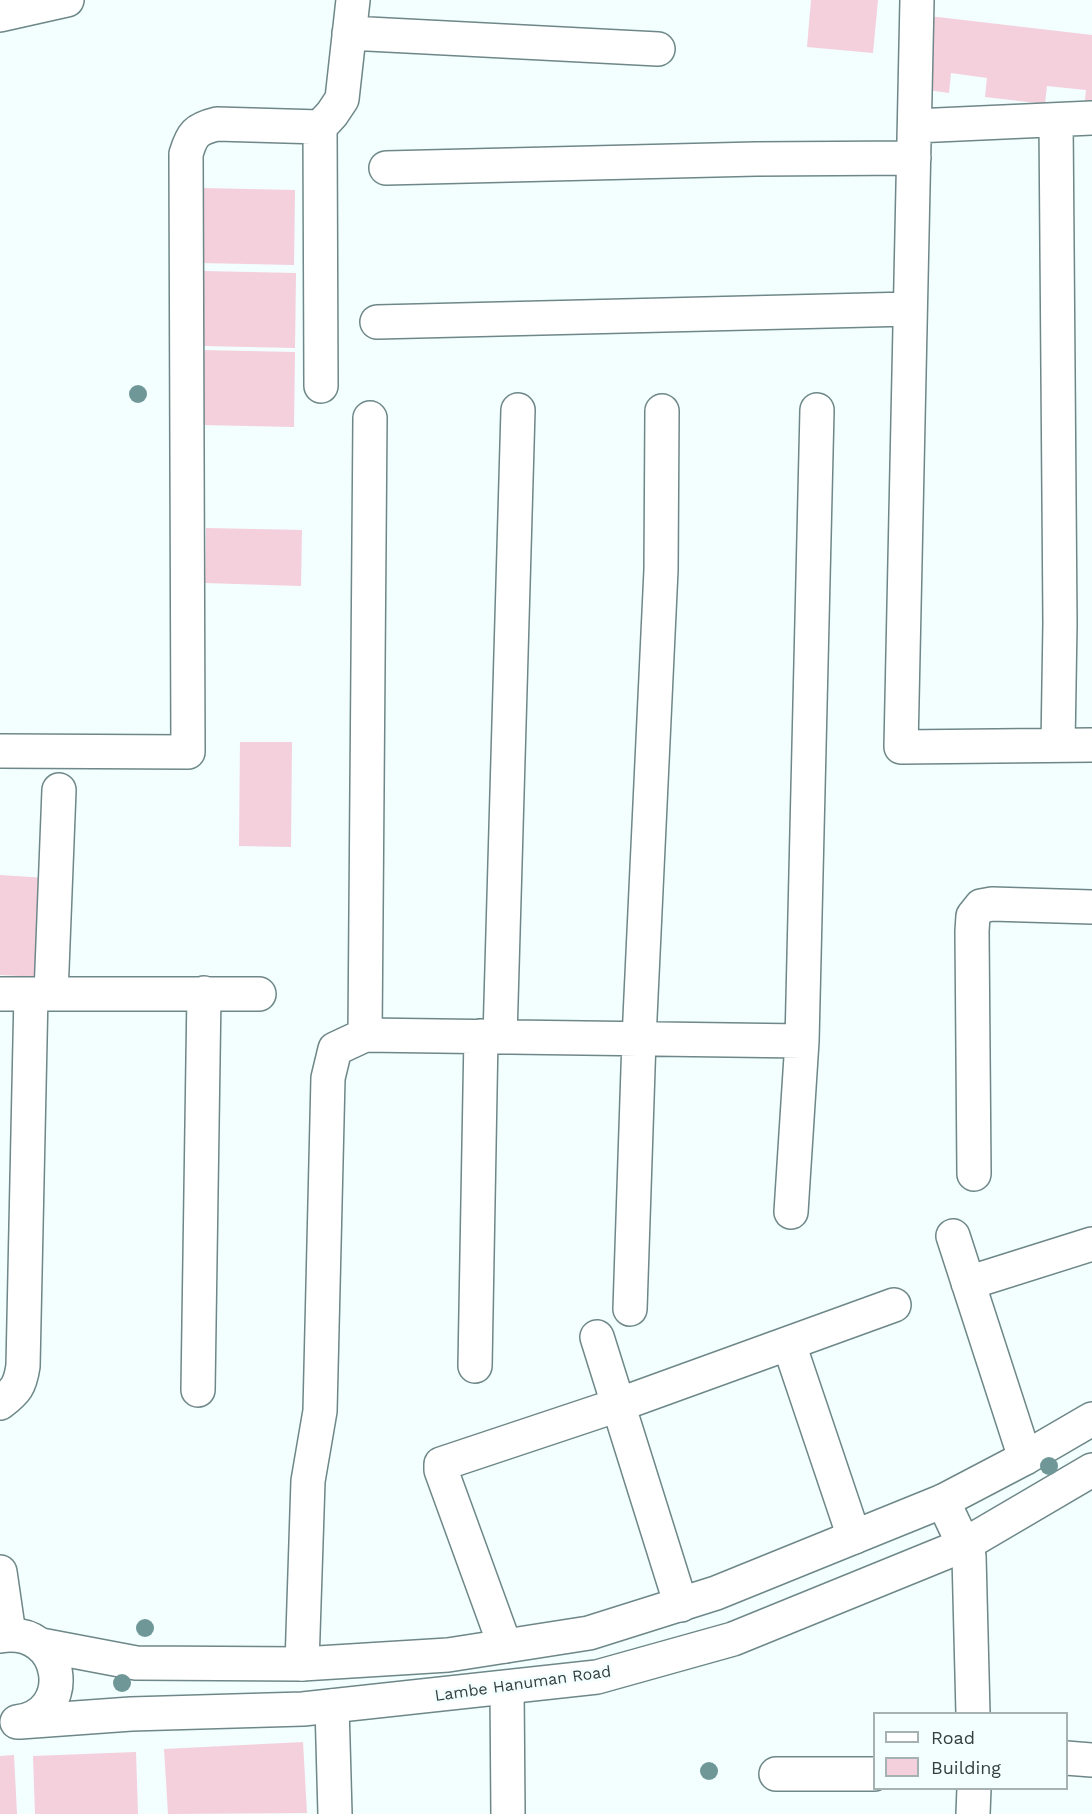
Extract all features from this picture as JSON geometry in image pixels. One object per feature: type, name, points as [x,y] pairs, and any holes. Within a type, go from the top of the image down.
[{"type":"street","points":[[0,15],[67,0]]},
{"type":"street","points":[[321,386],[320,127],[342,99],[353,0]]},
{"type":"street","points":[[918,0],[901,747],[1092,745]]},
{"type":"street","points":[[349,33],[658,49]]},
{"type":"street","points":[[915,126],[1092,118]]},
{"type":"street","points":[[1056,120],[1060,611],[1058,745]]},
{"type":"street","points":[[0,751],[188,752],[186,154],[191,136],[203,127],[216,124],[320,127]]},
{"type":"street","points":[[386,168],[756,159],[914,158]]},
{"type":"street","points":[[377,322],[910,309]]},
{"type":"street","points":[[475,1366],[518,410]]},
{"type":"street","points":[[791,1212],[802,1041],[817,410]]},
{"type":"street","points":[[630,1309],[639,1039],[661,570],[662,411]]},
{"type":"street","points":[[365,1035],[370,418]]},
{"type":"street","points":[[0,1403],[14,1393],[21,1381],[23,1366],[27,994],[59,790]]},
{"type":"street","points":[[974,1174],[973,916],[981,906],[992,904],[1092,907]]},
{"type":"street","points":[[198,1390],[204,993]]},
{"type":"street","points":[[27,994],[259,994]]},
{"type":"street","points":[[302,1664],[308,1481],[320,1411],[328,1078],[334,1049],[365,1035],[802,1041]]},
{"type":"street","points":[[952,1236],[1025,1458]]},
{"type":"street","points":[[968,1283],[1092,1244]]},
{"type":"street","points":[[505,1646],[441,1470],[441,1464],[618,1405],[894,1305]]},
{"type":"street","points":[[597,1337],[681,1605]]},
{"type":"street","points":[[789,1344],[854,1537]]},
{"type":"street","points":[[41,1645],[136,1663],[302,1664],[448,1655],[590,1633],[716,1593],[943,1501],[1025,1458],[1092,1419]]},
{"type":"street","name":"Lambe Hanuman Road","points":[[6,1722],[131,1714],[303,1709],[597,1677],[733,1638],[964,1545],[1092,1470]]},
{"type":"street","points":[[943,1501],[969,1556],[973,1712]]},
{"type":"street","points":[[0,1572],[5,1635],[29,1637],[41,1645],[50,1656],[56,1669],[56,1683],[52,1697],[44,1709],[39,1713],[6,1722]]},
{"type":"street","points":[[507,1688],[508,1814]]},
{"type":"street","points":[[332,1706],[334,1814]]},
{"type":"street","points":[[1068,1758],[1092,1760]]},
{"type":"street","points":[[776,1774],[873,1774]]},
{"type":"street","points":[[973,1814],[974,1790]]},
{"type":"building","points":[[811,0],[878,0],[873,53],[807,47]]},
{"type":"building","points":[[929,16],[1092,35],[1092,110],[1084,109],[1086,90],[1047,86],[1045,104],[985,97],[987,78],[951,73],[949,93],[921,89]]},
{"type":"building","points":[[202,188],[295,190],[294,265],[201,263]]},
{"type":"building","points":[[203,271],[296,273],[295,348],[202,346]]},
{"type":"building","points":[[202,350],[295,352],[294,427],[201,425]]},
{"type":"building","points":[[206,528],[302,530],[301,586],[205,583]]},
{"type":"building","points":[[240,742],[292,742],[291,847],[239,846]]},
{"type":"building","points":[[0,875],[46,878],[40,977],[0,975]]},
{"type":"building","points":[[303,1742],[307,1813],[168,1814],[164,1749]]},
{"type":"building","points":[[136,1752],[138,1814],[35,1814],[33,1756]]},
{"type":"building","points":[[14,1755],[17,1814],[0,1814],[0,1756]]}]
